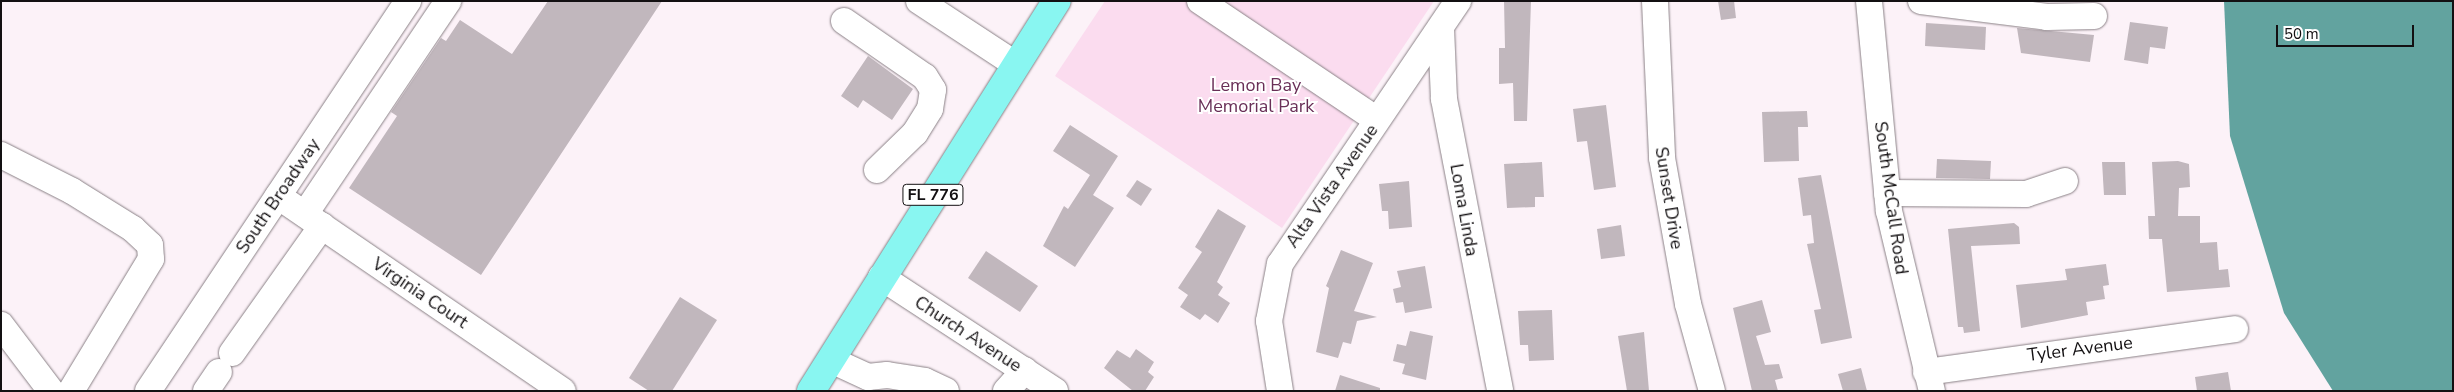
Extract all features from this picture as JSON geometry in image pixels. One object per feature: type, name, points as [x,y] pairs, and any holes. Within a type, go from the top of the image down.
[{"type":"main road","name":"FL 776","points":[[811,391],[1015,64],[1057,1]]},
{"type":"street","name":"South Broadway","points":[[148,391],[408,1]]},
{"type":"street","points":[[219,372],[448,1]]},
{"type":"street","points":[[919,1],[1015,64]]},
{"type":"street","points":[[1200,1],[1377,120]]},
{"type":"street","name":"Sunset Drive","points":[[1655,1],[1662,158],[1688,304],[1712,391]]},
{"type":"street","points":[[1869,2],[1873,1]]},
{"type":"street","points":[[1921,1],[2047,17],[2094,16]]},
{"type":"street","name":"Alta Vista Avenue","points":[[1280,391],[1269,321],[1280,264],[1456,2]]},
{"type":"street","name":"South McCall Road","points":[[1869,2],[1887,193],[1902,279],[1929,381]]},
{"type":"street","points":[[844,21],[925,77],[934,90],[930,110],[915,133],[877,170]]},
{"type":"street","name":"Loma Linda","points":[[1440,28],[1444,99],[1500,391]]},
{"type":"street","points":[[1,155],[72,191],[133,229],[150,245],[151,259],[71,391]]},
{"type":"street","points":[[1887,193],[2026,194],[2065,181]]},
{"type":"street","name":"Virginia Court","points":[[278,196],[563,391]]},
{"type":"street","name":"Church Avenue","points":[[881,277],[1055,391]]},
{"type":"street","points":[[1,325],[51,391]]},
{"type":"street","name":"Tyler Avenue","points":[[1929,381],[2235,330]]},
{"type":"street","points":[[831,360],[868,377],[887,375],[925,381],[946,391]]},
{"type":"street","points":[[1006,391],[1024,370]]},
{"type":"green space","name":"Lemon Bay Memorial Park","points":[[1105,1],[1434,1],[1282,228],[1055,76]]},
{"type":"water","points":[[2224,1],[2453,1],[2453,391],[2333,391],[2284,313],[2230,136]]},
{"type":"building","points":[[548,1],[662,1],[481,275],[349,188],[397,116],[391,112],[441,38],[446,41],[460,20],[512,54]]},
{"type":"building","points":[[1504,1],[1531,1],[1527,121],[1514,121],[1513,83],[1499,84],[1499,48],[1505,48]]},
{"type":"building","points":[[1718,1],[1734,1],[1736,18],[1721,20]]},
{"type":"building","points":[[2130,22],[2168,27],[2165,49],[2150,47],[2148,64],[2124,60]]},
{"type":"building","points":[[1926,23],[1986,27],[1985,50],[1925,46]]},
{"type":"building","points":[[2017,28],[2094,35],[2090,62],[2021,53]]},
{"type":"building","points":[[868,56],[913,89],[892,120],[863,100],[858,108],[841,96]]},
{"type":"building","points":[[1606,105],[1616,187],[1594,190],[1587,141],[1577,142],[1573,109]]},
{"type":"building","points":[[1807,111],[1808,127],[1798,127],[1799,161],[1764,162],[1762,112]]},
{"type":"building","points":[[1070,125],[1118,156],[1093,195],[1114,208],[1075,267],[1043,246],[1064,206],[1068,209],[1090,175],[1053,151]]},
{"type":"building","points":[[1937,159],[1991,161],[1990,179],[1936,178]]},
{"type":"building","points":[[2178,161],[2189,164],[2190,187],[2179,188],[2178,216],[2200,216],[2200,243],[2217,242],[2219,270],[2228,269],[2230,287],[2167,292],[2162,239],[2149,239],[2148,216],[2155,216],[2152,162]]},
{"type":"building","points":[[1542,162],[1544,197],[1535,197],[1535,207],[1507,208],[1504,164]]},
{"type":"building","points":[[2102,162],[2125,162],[2126,195],[2104,195]]},
{"type":"building","points":[[1821,175],[1852,338],[1821,344],[1814,310],[1821,309],[1807,244],[1814,243],[1811,215],[1803,216],[1798,178]]},
{"type":"building","points":[[1137,180],[1152,189],[1141,206],[1126,196]]},
{"type":"building","points":[[1409,181],[1412,227],[1389,229],[1388,211],[1382,211],[1379,184]]},
{"type":"building","points":[[1218,209],[1246,226],[1217,282],[1223,287],[1218,295],[1230,303],[1218,323],[1205,314],[1200,320],[1180,307],[1188,295],[1178,288],[1202,252],[1195,247]]},
{"type":"building","points":[[2014,223],[2019,227],[2020,244],[1971,246],[1980,331],[1964,333],[1963,327],[1958,327],[1948,229]]},
{"type":"building","points":[[1621,225],[1625,256],[1601,259],[1597,229]]},
{"type":"building","points":[[1341,250],[1373,263],[1354,311],[1377,317],[1357,321],[1351,344],[1343,342],[1338,358],[1316,352],[1329,288],[1326,286]]},
{"type":"building","points":[[986,251],[1038,286],[1020,312],[968,278]]},
{"type":"building","points":[[2106,264],[2109,285],[2103,286],[2105,299],[2086,302],[2088,315],[2021,328],[2016,285],[2067,280],[2065,269]]},
{"type":"building","points":[[1425,266],[1432,308],[1405,313],[1403,302],[1396,303],[1393,289],[1401,287],[1397,271]]},
{"type":"building","points":[[680,297],[717,320],[672,391],[649,391],[629,378]]},
{"type":"building","points":[[1762,300],[1771,332],[1756,336],[1765,365],[1779,364],[1783,378],[1775,380],[1778,391],[1752,391],[1733,308]]},
{"type":"building","points":[[1552,310],[1554,360],[1529,361],[1528,345],[1520,345],[1518,311]]},
{"type":"building","points":[[1410,331],[1433,336],[1426,380],[1402,374],[1405,364],[1393,361],[1397,344],[1406,346]]},
{"type":"building","points":[[1644,332],[1649,391],[1627,391],[1618,336]]},
{"type":"building","points":[[1136,349],[1154,362],[1148,372],[1154,377],[1145,391],[1133,391],[1104,368],[1117,350],[1130,358]]},
{"type":"building","points":[[1861,368],[1867,391],[1843,391],[1838,374]]},
{"type":"building","points":[[2228,372],[2231,391],[2197,391],[2195,377]]},
{"type":"building","points":[[1340,375],[1380,388],[1380,391],[1335,391]]}]
